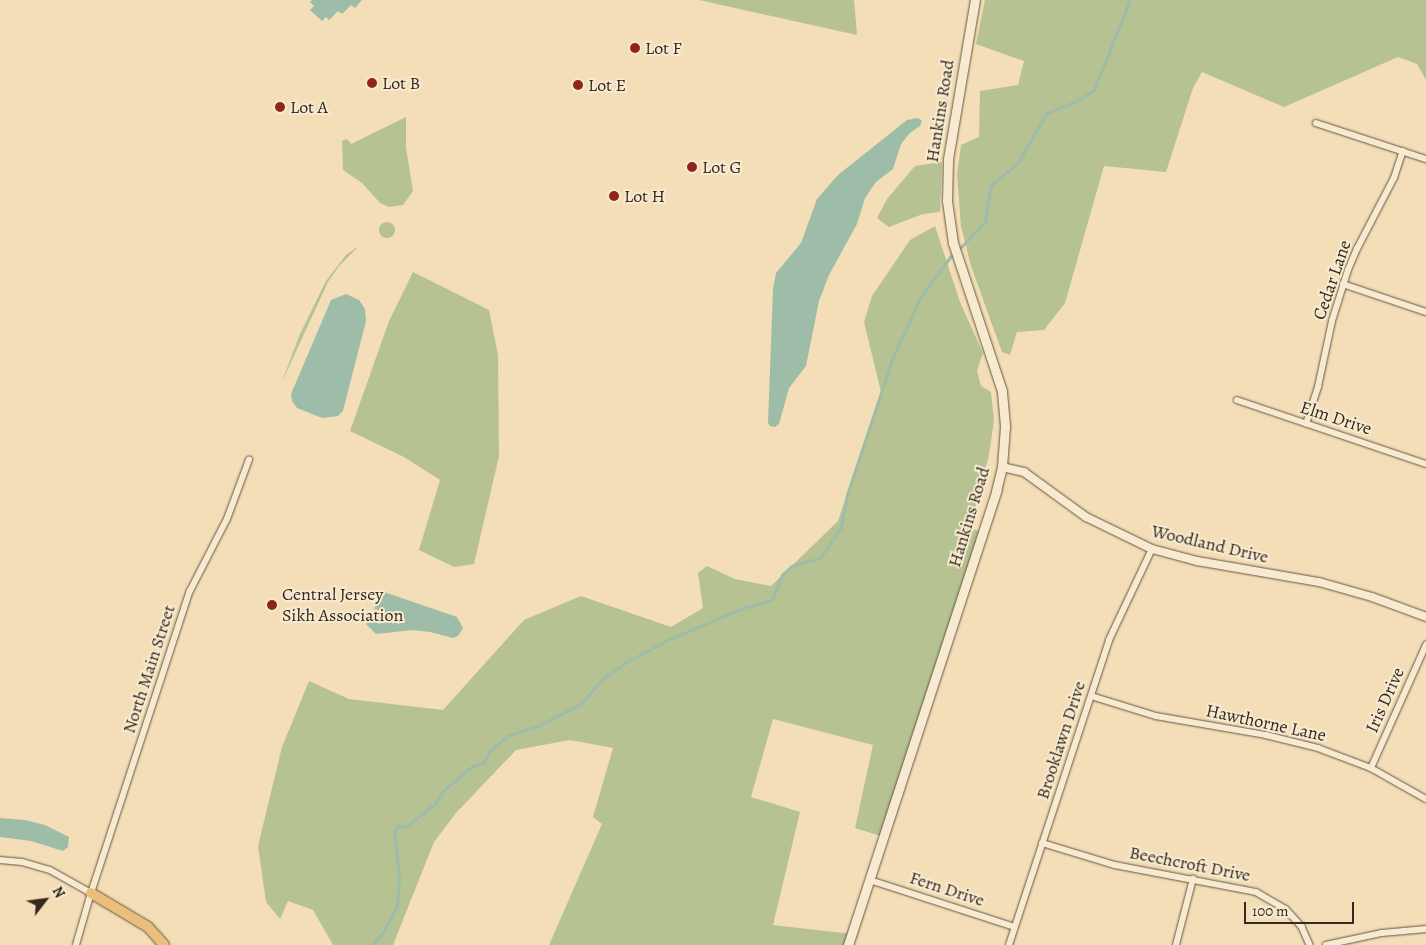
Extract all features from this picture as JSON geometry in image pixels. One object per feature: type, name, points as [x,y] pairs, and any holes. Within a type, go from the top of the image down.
[{"type":"highway","points":[[91,893],[148,927],[164,945]]},
{"type":"main road","name":"Hankins Road","points":[[848,945],[996,491],[1002,467],[1005,426],[1002,390],[953,243],[947,201],[948,159],[975,0]]},
{"type":"street","points":[[1316,123],[1426,159]]},
{"type":"street","name":"Cedar Lane","points":[[1306,424],[1318,388],[1332,321],[1344,284],[1357,249],[1394,178],[1402,151]]},
{"type":"street","points":[[1344,284],[1426,312]]},
{"type":"street","name":"Elm Drive","points":[[1237,400],[1426,464]]},
{"type":"street","name":"North Main Street","points":[[76,945],[91,893],[190,591],[227,519],[249,460]]},
{"type":"street","name":"Woodland Drive","points":[[1002,467],[1024,472],[1086,517],[1152,549],[1197,561],[1319,582],[1426,617]]},
{"type":"street","name":"Brooklawn Drive","points":[[1009,945],[1115,625],[1152,549]]},
{"type":"street","name":"Iris Drive","points":[[1370,768],[1426,645]]},
{"type":"street","name":"Hawthorne Lane","points":[[1091,696],[1156,716],[1293,741],[1343,756],[1370,768],[1426,799]]},
{"type":"street","name":"Beechcroft Drive","points":[[1042,843],[1115,865],[1247,890],[1272,899],[1296,918],[1310,945]]},
{"type":"street","points":[[0,860],[22,862],[50,870],[91,893]]},
{"type":"street","points":[[1176,945],[1193,879]]},
{"type":"street","name":"Fern Drive","points":[[870,880],[1015,927]]},
{"type":"street","points":[[1326,945],[1382,933],[1426,929]]},
{"type":"shaded area","points":[[312,0],[362,0],[355,8],[351,5],[342,14],[338,11],[329,20],[326,17],[322,21],[310,10],[314,6],[310,2]]},
{"type":"shaded area","points":[[699,0],[854,0],[857,35]]},
{"type":"shaded area","points":[[985,0],[1426,0],[1426,80],[1417,64],[1398,57],[1284,107],[1202,72],[1193,88],[1166,172],[1104,166],[1065,303],[1044,330],[1017,332],[1010,355],[1002,352],[971,266],[961,226],[957,175],[961,145],[979,137],[980,91],[1018,85],[1024,61],[976,44]]},
{"type":"shaded area","points":[[406,117],[406,148],[413,191],[403,205],[389,207],[380,203],[362,183],[343,170],[342,141],[347,139],[351,144]]},
{"type":"shaded area","points":[[918,118],[922,121],[920,126],[910,133],[901,144],[893,169],[876,182],[865,198],[857,224],[829,275],[819,301],[806,366],[789,388],[779,424],[775,427],[770,426],[768,423],[773,289],[776,273],[801,243],[817,199],[838,175],[907,120]]},
{"type":"shaded area","points":[[942,162],[940,212],[923,214],[889,227],[877,218],[887,199],[915,166]]},
{"type":"shaded area","points":[[387,222],[393,224],[395,230],[393,236],[387,238],[381,236],[379,230],[381,224]]},
{"type":"shaded area","points":[[935,226],[960,302],[983,353],[977,371],[981,386],[991,392],[994,420],[989,455],[970,528],[982,532],[884,837],[855,828],[873,745],[773,719],[751,797],[800,812],[773,925],[852,934],[848,945],[549,945],[602,824],[593,817],[613,748],[570,740],[516,750],[456,813],[434,842],[393,945],[333,945],[313,910],[288,901],[280,919],[266,902],[258,846],[282,747],[309,681],[349,699],[443,710],[524,620],[581,596],[671,627],[703,608],[698,573],[707,566],[735,579],[771,586],[838,521],[881,392],[864,322],[872,296],[910,240]]},
{"type":"shaded area","points":[[359,246],[339,266],[328,282],[281,384],[300,334],[326,281],[346,255]]},
{"type":"shaded area","points":[[413,272],[489,310],[498,355],[499,456],[474,564],[454,567],[419,550],[440,480],[404,457],[350,431],[389,321]]},
{"type":"shaded area","points":[[346,294],[359,300],[365,309],[366,321],[343,411],[338,416],[322,418],[297,408],[292,401],[291,394],[331,300]]},
{"type":"shaded area","points":[[384,592],[457,617],[463,628],[458,636],[453,638],[413,630],[376,634],[366,624],[371,619],[380,593]]},
{"type":"shaded area","points":[[0,818],[25,820],[45,825],[69,837],[68,847],[63,851],[31,841],[0,837]]},
{"type":"waterway","points":[[961,247],[985,222],[991,185],[1017,164],[1047,113],[1077,101],[1094,90],[1130,0]]},
{"type":"waterway","points":[[375,945],[375,942],[384,931],[397,907],[399,876],[394,832],[397,826],[406,827],[436,803],[443,791],[472,767],[484,762],[490,751],[507,736],[538,726],[582,703],[601,680],[630,660],[665,641],[746,607],[772,600],[782,575],[792,566],[820,558],[841,527],[847,495],[892,360],[920,298],[951,256]]},
{"type":"place","name":"Lot F","points":[[635,48]]},
{"type":"place","name":"Lot B","points":[[372,83]]},
{"type":"place","name":"Lot E","points":[[578,85]]},
{"type":"place","name":"Lot A","points":[[280,107]]},
{"type":"place","name":"Lot G","points":[[692,167]]},
{"type":"place","name":"Lot H","points":[[614,196]]},
{"type":"place","name":"Central Jersey Sikh Association","points":[[272,605]]}]
